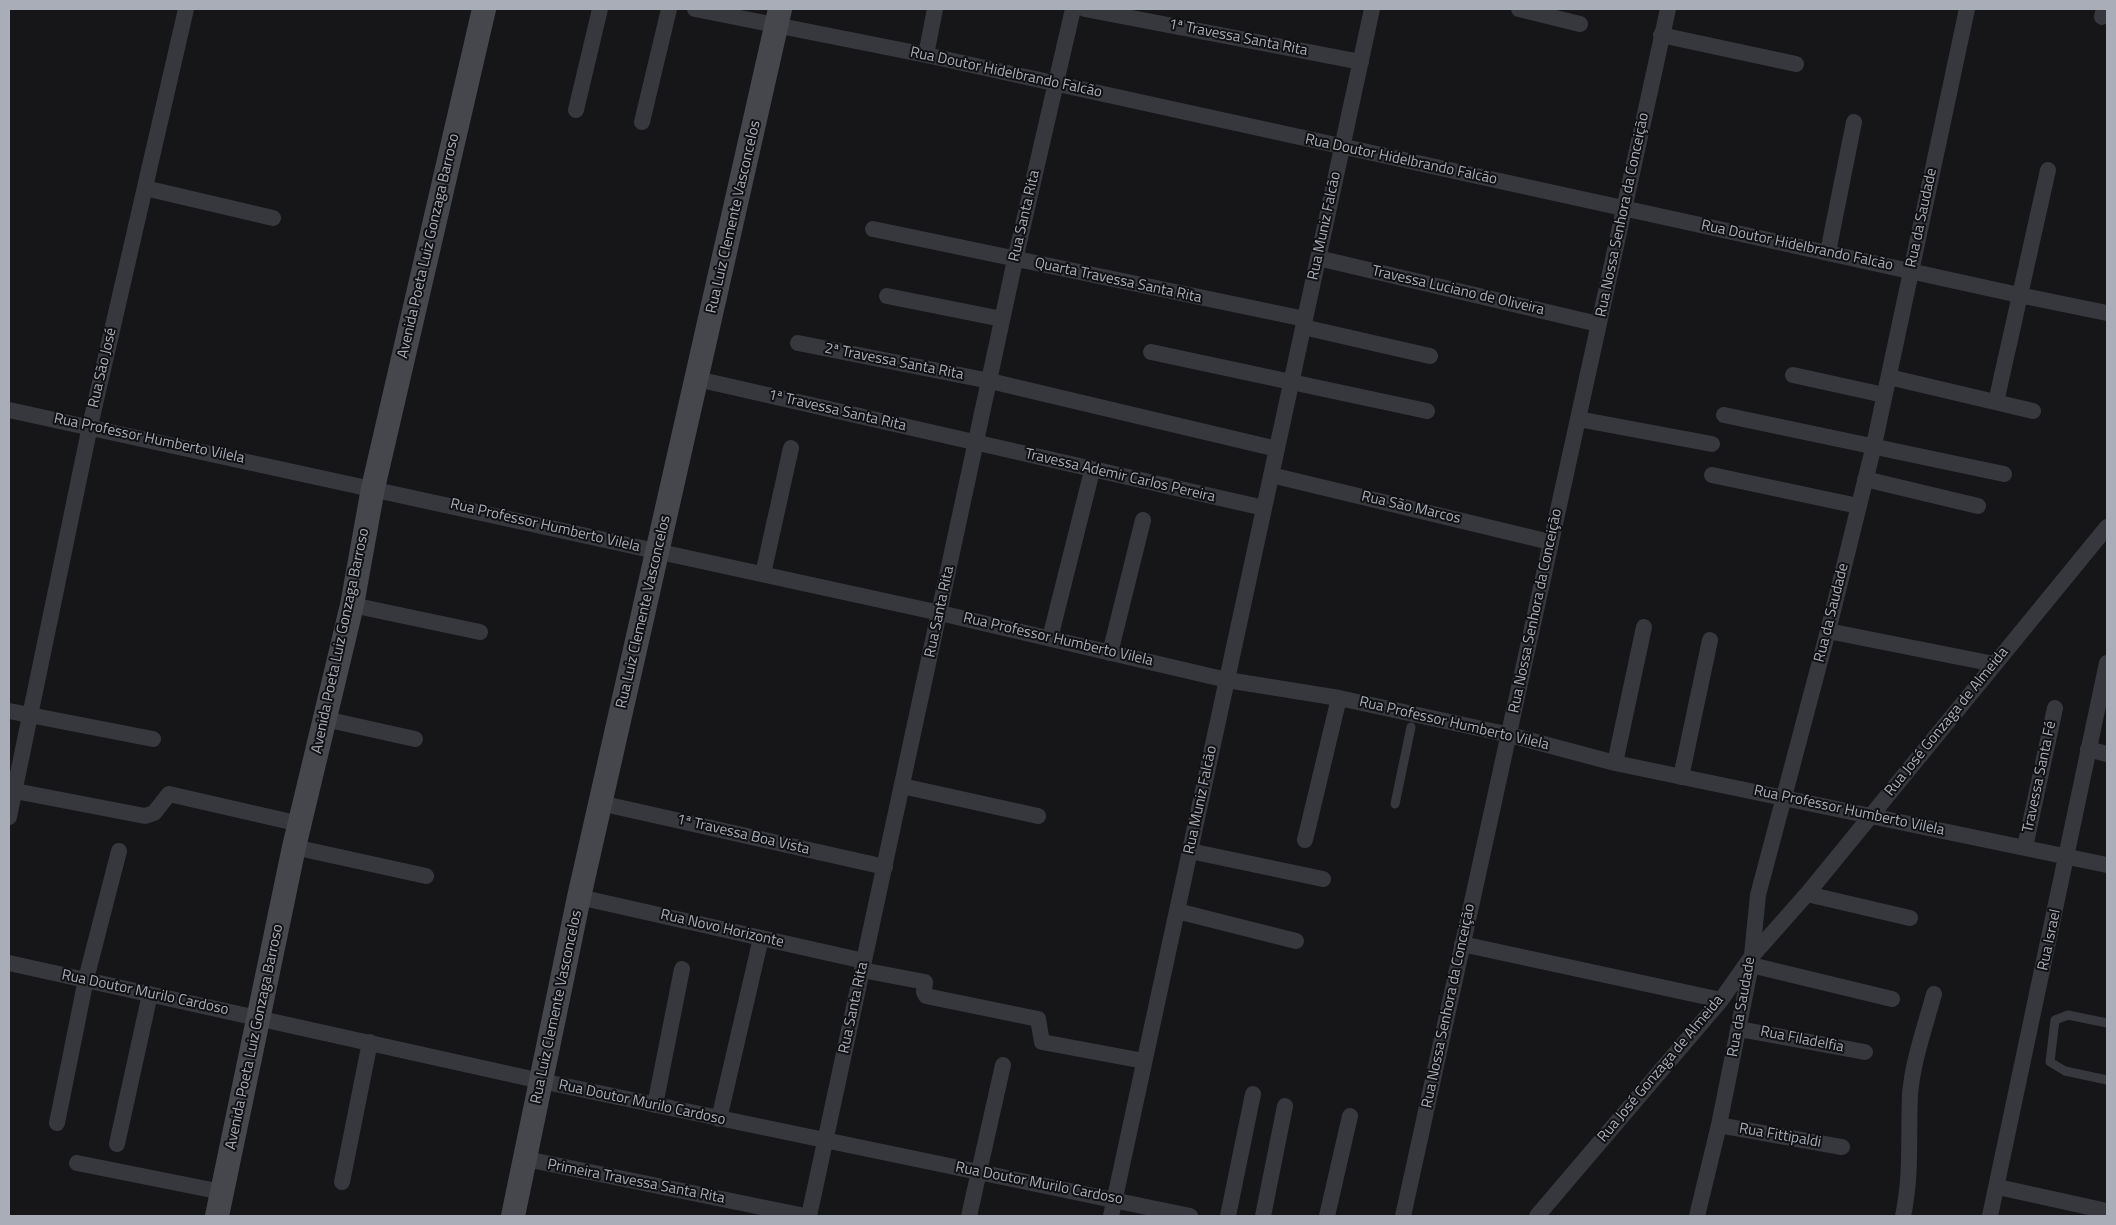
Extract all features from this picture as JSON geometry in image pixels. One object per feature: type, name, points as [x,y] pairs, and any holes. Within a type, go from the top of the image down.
[{"type":"street","name":"Rua São José","points":[[9,817],[90,426],[186,9]]},
{"type":"street","name":"Avenida Poeta Luiz Gonzaga Barroso","points":[[217,1216],[294,847],[352,605],[373,488],[484,9]]},
{"type":"street","points":[[576,110],[600,9]]},
{"type":"street","points":[[642,122],[669,9]]},
{"type":"street","name":"Rua Doutor Hidelbrando Falcão","points":[[695,9],[779,17],[926,55],[1056,84],[1625,209],[1830,246],[1910,271],[2107,313]]},
{"type":"street","points":[[926,55],[935,9]]},
{"type":"street","name":"Rua Santa Rita","points":[[809,1216],[990,381],[1014,260],[1073,9]]},
{"type":"street","name":"1ª Travessa Santa Rita","points":[[1085,9],[1361,62]]},
{"type":"street","name":"Rua Muniz Falcão","points":[[1111,1216],[1372,9]]},
{"type":"street","points":[[1519,9],[1580,24]]},
{"type":"street","name":"Rua Nossa Senhora da Conceição","points":[[1403,1216],[1668,9]]},
{"type":"street","name":"Rua da Saudade","points":[[1697,1216],[1719,1125],[1739,1029],[1751,961],[1758,895],[1828,631],[1874,445],[1967,9]]},
{"type":"street","name":"Rua Luiz Clemente Vasconcelos","points":[[513,1216],[579,897],[779,17]]},
{"type":"street","points":[[1662,35],[1796,64]]},
{"type":"street","points":[[1830,246],[1854,122]]},
{"type":"street","points":[[1996,402],[2048,170]]},
{"type":"street","points":[[145,188],[274,218]]},
{"type":"street","name":"Quarta Travessa Santa Rita","points":[[873,229],[1304,323]]},
{"type":"street","name":"Travessa Luciano de Oliveira","points":[[1318,258],[1598,324]]},
{"type":"street","points":[[887,296],[1002,319]]},
{"type":"street","points":[[1304,323],[1430,356]]},
{"type":"street","name":"2ª Travessa Santa Rita","points":[[798,343],[990,381],[1277,448]]},
{"type":"street","points":[[1151,352],[1427,411]]},
{"type":"street","points":[[1792,375],[1884,395]]},
{"type":"street","points":[[1889,378],[2033,411]]},
{"type":"street","name":"1ª Travessa Santa Rita","points":[[697,379],[976,444]]},
{"type":"street","name":"Rua Professor Humberto Vilela","points":[[9,410],[90,426],[658,552],[940,612],[1227,680],[1339,698],[1412,721],[1510,735],[1615,763],[1784,796],[2107,865]]},
{"type":"street","points":[[1724,415],[1874,445],[2004,474]]},
{"type":"street","points":[[1578,419],[1712,444]]},
{"type":"street","name":"Travessa Ademir Carlos Pereira","points":[[976,444],[1264,508]]},
{"type":"street","points":[[763,574],[791,448]]},
{"type":"street","points":[[1050,638],[1092,471]]},
{"type":"street","name":"Rua São Marcos","points":[[1271,475],[1550,542]]},
{"type":"street","points":[[1712,475],[1858,506]]},
{"type":"street","points":[[1865,479],[1978,506]]},
{"type":"street","points":[[1110,653],[1143,520]]},
{"type":"street","name":"Rua José Gonzaga de Almeida","points":[[1537,1216],[1720,1000],[2107,527]]},
{"type":"street","points":[[352,605],[480,632]]},
{"type":"street","points":[[1615,763],[1644,627]]},
{"type":"street","points":[[1828,631],[1994,664]]},
{"type":"street","points":[[1681,777],[1710,640]]},
{"type":"street","name":"Rua Israel","points":[[1990,1216],[1998,1187],[2068,857],[2088,749],[2107,664]]},
{"type":"street","points":[[1304,840],[1339,698]]},
{"type":"street","name":"Travessa Santa Fé","points":[[2025,847],[2055,708]]},
{"type":"street","points":[[9,711],[152,740]]},
{"type":"street","points":[[325,719],[415,739]]},
{"type":"street","points":[[2088,749],[2107,754]]},
{"type":"street","points":[[902,786],[1038,816]]},
{"type":"street","points":[[15,792],[145,816],[154,813],[169,794],[300,824]]},
{"type":"street","name":"1ª Travessa Boa Vista","points":[[600,803],[885,867]]},
{"type":"street","points":[[294,847],[426,876]]},
{"type":"street","points":[[57,1123],[86,979],[119,851]]},
{"type":"street","points":[[1190,851],[1323,879]]},
{"type":"street","points":[[1807,894],[1910,918]]},
{"type":"street","name":"Rua Novo Horizonte","points":[[579,897],[760,938],[925,982],[924,992],[926,996],[1038,1019],[1042,1042],[1144,1061]]},
{"type":"street","points":[[1177,911],[1296,941]]},
{"type":"street","points":[[719,1119],[760,938]]},
{"type":"street","points":[[1462,944],[1720,1000]]},
{"type":"street","points":[[1751,961],[1892,999]]},
{"type":"street","name":"Rua Doutor Murilo Cardoso","points":[[9,963],[719,1119],[1115,1199],[1190,1216]]},
{"type":"street","points":[[655,1105],[682,969]]},
{"type":"street","points":[[117,1144],[150,994]]},
{"type":"street","points":[[1904,1216],[1909,1186],[1910,1094],[1916,1061],[1934,994]]},
{"type":"street","name":"Rua Filadelfia","points":[[1739,1029],[1865,1052]]},
{"type":"street","points":[[342,1182],[370,1042]]},
{"type":"street","points":[[969,1216],[1003,1065]]},
{"type":"street","points":[[1228,1216],[1253,1094]]},
{"type":"street","points":[[1263,1216],[1285,1106]]},
{"type":"street","points":[[1327,1216],[1350,1116]]},
{"type":"street","name":"Rua Fittipaldi","points":[[1719,1125],[1842,1147]]},
{"type":"street","name":"Primeira Travessa Santa Rita","points":[[526,1160],[805,1216]]},
{"type":"street","points":[[77,1163],[222,1192]]},
{"type":"street","points":[[1998,1187],[2107,1211]]},
{"type":"lane","points":[[1395,804],[1412,721]]},
{"type":"lane","points":[[2107,1023],[2068,1015],[2055,1020],[2050,1062],[2065,1071],[2107,1080]]}]
